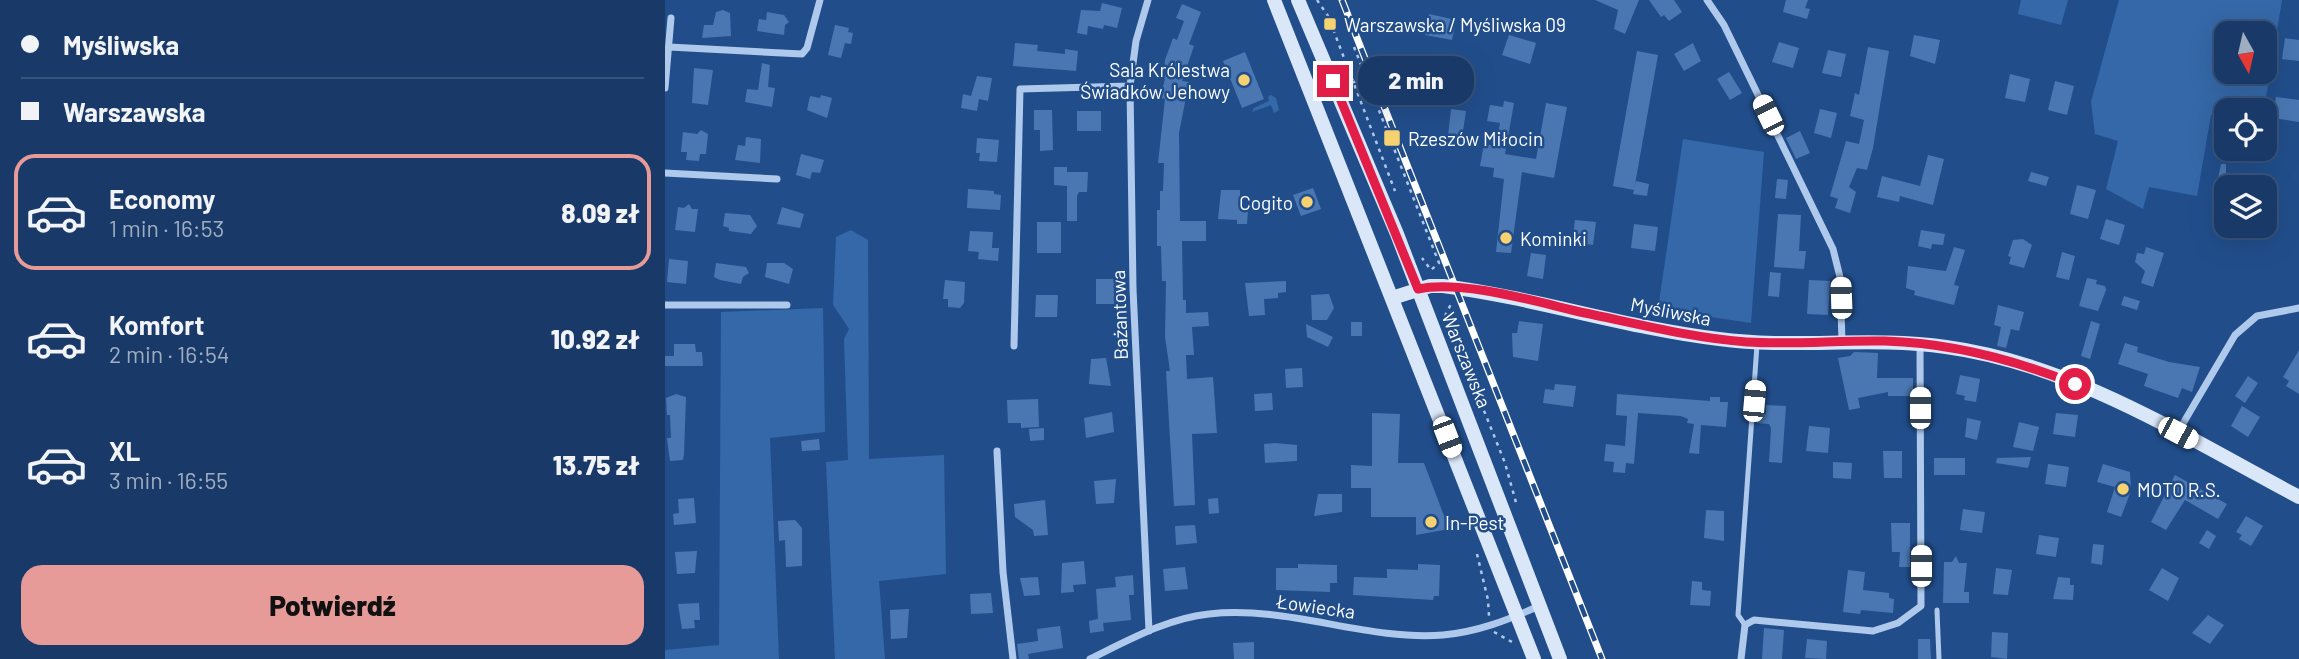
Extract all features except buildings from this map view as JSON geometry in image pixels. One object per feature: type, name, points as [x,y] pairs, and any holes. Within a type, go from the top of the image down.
[{"type":"main road","points":[[1274,0],[1534,659]]},
{"type":"main road","name":"Warszawska","points":[[1298,0],[1418,289],[1560,659]]},
{"type":"main road","name":"Myśliwska","points":[[1392,298],[1418,289],[1443,286],[1681,333],[1758,343],[1920,344],[1981,352],[2036,368],[2178,433],[2299,497]]},
{"type":"street","points":[[669,47],[802,54],[807,48],[820,0]]},
{"type":"street","name":"Bażantowa","points":[[1148,0],[1136,41],[1130,86],[1133,289],[1149,631]]},
{"type":"street","points":[[1707,0],[1724,25],[1833,249],[1840,277],[1842,342]]},
{"type":"street","points":[[665,88],[671,18]]},
{"type":"street","points":[[1014,346],[1020,89],[1130,86]]},
{"type":"street","points":[[665,173],[777,179]]},
{"type":"street","points":[[665,305],[787,305]]},
{"type":"street","points":[[2178,433],[2235,335],[2257,316],[2299,308]]},
{"type":"street","points":[[1741,659],[1745,625],[1754,620],[1873,631],[1898,623],[1921,606],[1920,344]]},
{"type":"street","points":[[997,451],[1003,572],[1013,659]]},
{"type":"street","name":"Łowiecka","points":[[1090,659],[1149,631],[1208,614],[1262,614],[1412,636],[1442,635],[1492,626],[1541,606]]},
{"type":"lane","points":[[1745,625],[1738,615],[1758,343]]},
{"type":"lane","points":[[1937,610],[1939,659]]},
{"type":"path","points":[[1317,0],[1328,16],[1396,194]]},
{"type":"path","points":[[1354,47],[1439,263],[1431,270],[1420,255]]},
{"type":"path","points":[[1352,83],[1356,81],[1361,92],[1371,88]]},
{"type":"path","points":[[1446,316],[1505,463],[1520,517]]},
{"type":"path","points":[[1494,632],[1496,636],[1509,638],[1518,647]]},
{"type":"shaded area","points":[[2021,0],[2068,0],[2061,25],[2018,14]]},
{"type":"shaded area","points":[[2119,0],[2282,0],[2277,31],[2277,21],[2214,21],[2214,84],[2268,84],[2266,98],[2214,98],[2214,115],[2211,115],[2197,196],[2149,187],[2143,209],[2106,189],[2118,141],[2095,134],[2091,102]]},
{"type":"shaded area","points":[[1268,96],[1276,98],[1279,110],[1274,113],[1271,105],[1252,112],[1254,108],[1269,101]]},
{"type":"shaded area","points":[[1683,139],[1764,152],[1751,323],[1658,309]]},
{"type":"shaded area","points":[[851,230],[868,240],[869,459],[944,455],[946,574],[879,581],[885,659],[835,659],[826,462],[848,460],[844,339],[849,329],[833,305],[836,237]]},
{"type":"shaded area","points":[[823,308],[825,432],[770,438],[779,659],[665,659],[665,650],[719,645],[721,312]]},
{"type":"railway","points":[[1342,0],[1602,659]]},
{"type":"place","name":"Warszawska / Myśliwska 09","points":[[1330,24]]},
{"type":"place","name":"Sala Królestwa Świadków Jehowy","points":[[1244,80]]},
{"type":"place","name":"Rzeszów Miłocin","points":[[1392,138]]},
{"type":"place","name":"Cogito","points":[[1307,202]]},
{"type":"place","name":"Kominki","points":[[1506,238]]},
{"type":"place","name":"MOTO R.S.","points":[[2123,489]]},
{"type":"place","name":"In-Pest","points":[[1431,522]]},
{"type":"route","points":[[1333,81],[1418,289],[1443,286],[1509,296],[1715,339],[1781,344],[1886,341],[1944,346],[2011,360],[2075,384]]}]
